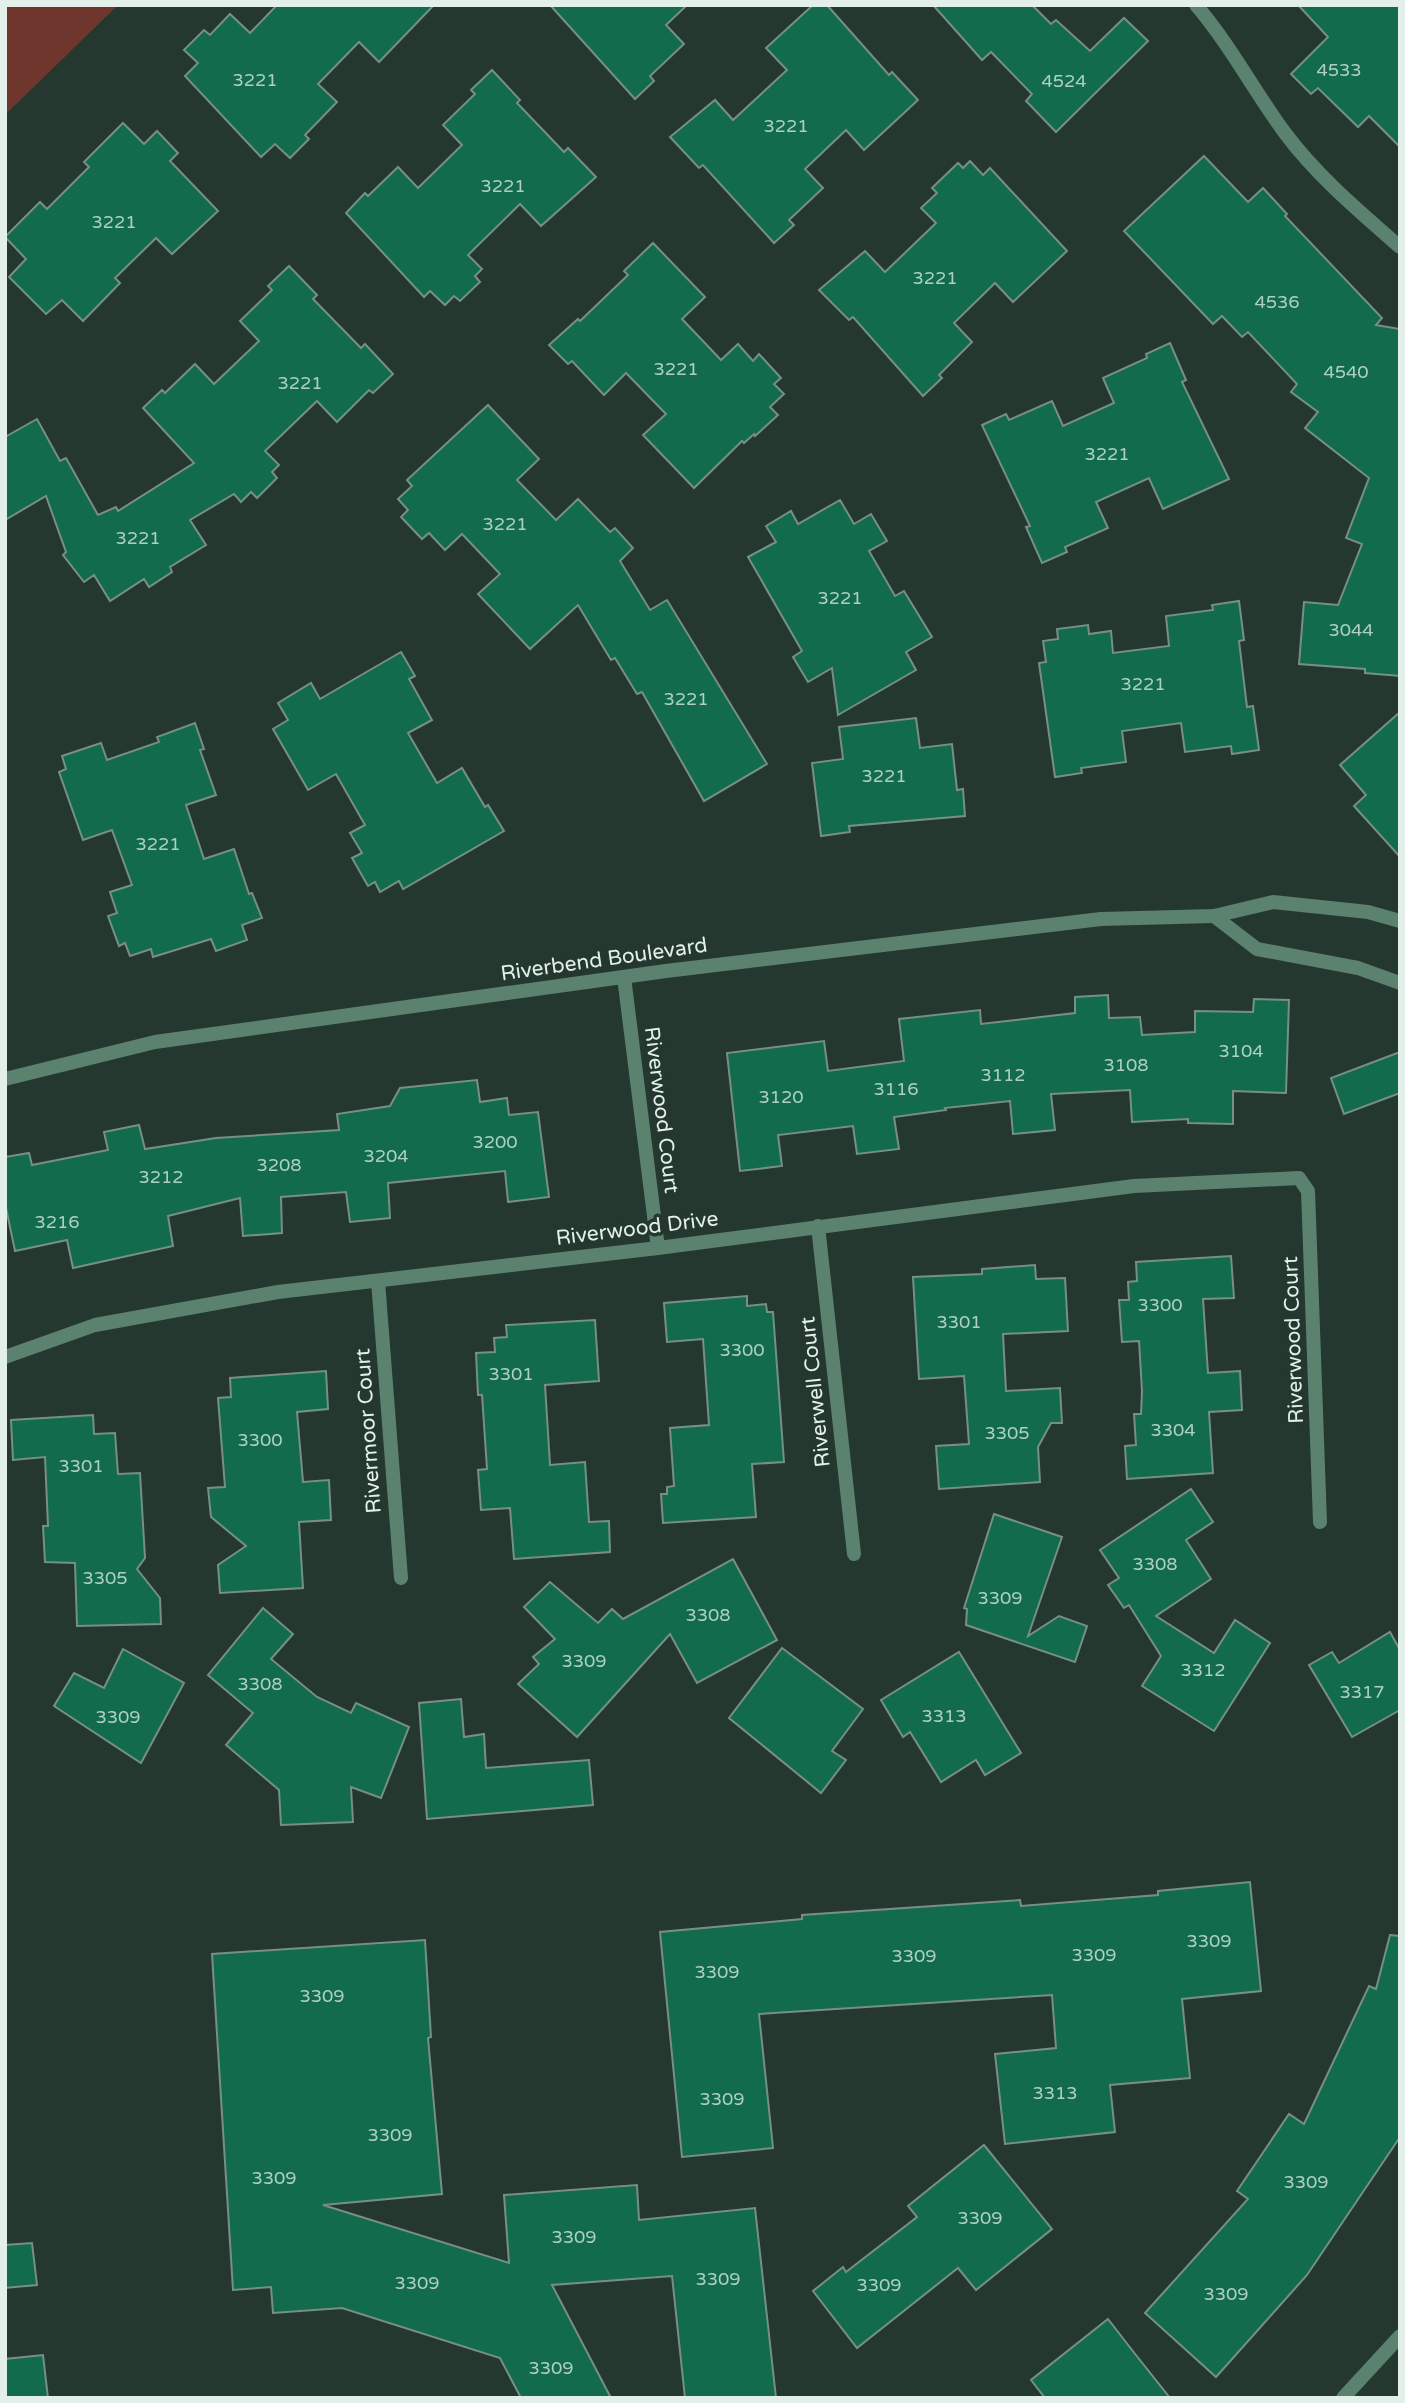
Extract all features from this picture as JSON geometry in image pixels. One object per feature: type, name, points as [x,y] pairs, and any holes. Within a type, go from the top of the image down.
[{"type":"street","points":[[1196,5],[1228,43],[1286,135],[1349,203],[1400,247]]},
{"type":"street","name":"Riverbend Boulevard","points":[[5,1079],[155,1042],[624,976],[1101,919],[1214,916],[1273,902],[1368,912],[1400,922]]},
{"type":"street","points":[[1214,916],[1257,949],[1358,968],[1400,983]]},
{"type":"street","name":"Riverwood Court","points":[[624,976],[658,1248]]},
{"type":"street","name":"Riverwood Court","points":[[1281,1179],[1299,1178],[1308,1191],[1320,1522]]},
{"type":"street","name":"Riverwood Drive","points":[[5,1357],[94,1325],[278,1292],[658,1248],[1134,1186],[1281,1179]]},
{"type":"street","name":"Riverwell Court","points":[[818,1226],[854,1553]]},
{"type":"street","name":"Rivermoor Court","points":[[378,1281],[401,1578]]},
{"type":"street","points":[[1343,2398],[1400,2336]]},
{"type":"shaded area","points":[[5,5],[118,5],[5,115]]},
{"type":"building","points":[[277,5],[434,5],[379,62],[359,42],[318,84],[337,102],[305,135],[309,139],[290,158],[275,144],[261,157],[185,76],[198,63],[184,50],[204,30],[210,35],[230,14],[250,33]]},
{"type":"building","points":[[550,5],[687,5],[666,25],[684,44],[650,76],[654,81],[635,99]]},
{"type":"building","points":[[813,5],[827,5],[889,75],[892,72],[918,100],[864,150],[846,130],[805,169],[823,188],[789,220],[794,225],[774,243],[703,165],[699,168],[670,137],[715,100],[733,120],[787,70],[766,48]]},
{"type":"building","points":[[933,5],[1032,5],[1051,24],[1056,20],[1090,51],[1124,18],[1148,41],[1056,132],[1026,101],[1032,94],[991,52],[982,60]]},
{"type":"building","points":[[1298,5],[1400,5],[1400,147],[1369,116],[1358,127],[1318,88],[1311,94],[1291,74],[1328,37]]},
{"type":"building","points":[[492,70],[520,100],[517,103],[564,152],[568,148],[596,177],[541,226],[520,204],[468,255],[482,269],[475,276],[480,282],[460,301],[454,296],[445,305],[430,291],[424,297],[346,213],[365,193],[368,196],[398,167],[418,188],[462,145],[443,125],[475,94],[471,90]]},
{"type":"building","points":[[123,123],[144,144],[157,131],[178,153],[170,161],[218,211],[172,254],[156,238],[115,278],[120,283],[83,321],[62,300],[46,314],[9,277],[26,259],[5,237],[40,202],[47,209],[89,167],[84,162]]},
{"type":"building","points":[[1204,156],[1248,202],[1263,188],[1287,214],[1285,216],[1382,318],[1376,325],[1400,329],[1400,676],[1365,673],[1365,669],[1299,664],[1304,602],[1338,605],[1362,544],[1346,538],[1369,478],[1305,428],[1318,412],[1291,392],[1297,384],[1248,332],[1242,337],[1222,316],[1213,324],[1124,231]]},
{"type":"building","points":[[970,161],[983,175],[990,168],[1067,251],[1013,302],[995,283],[954,323],[972,342],[939,375],[942,378],[923,396],[853,317],[849,320],[819,290],[865,251],[885,272],[936,223],[921,208],[937,193],[932,188],[958,163],[963,168]]},
{"type":"building","points":[[653,243],[705,297],[682,319],[721,360],[738,344],[753,361],[759,354],[781,378],[774,384],[784,394],[770,407],[778,415],[755,436],[754,434],[744,443],[742,441],[694,488],[643,435],[666,414],[626,373],[604,395],[572,361],[568,364],[549,345],[578,319],[580,321],[628,275],[624,271]]},
{"type":"building","points":[[289,266],[317,295],[313,299],[361,348],[365,344],[393,374],[373,393],[369,390],[337,422],[317,401],[265,451],[279,465],[272,472],[277,478],[257,498],[251,492],[241,502],[234,494],[190,520],[206,545],[170,567],[172,572],[149,587],[144,579],[110,601],[94,575],[84,582],[63,555],[66,552],[46,496],[5,520],[5,437],[37,419],[60,461],[66,458],[98,515],[116,507],[118,511],[194,463],[143,408],[162,390],[165,393],[195,364],[214,384],[259,341],[240,321],[272,290],[268,286]]},
{"type":"building","points":[[1170,343],[1186,380],[1182,382],[1229,479],[1163,509],[1149,478],[1096,502],[1108,528],[1065,547],[1067,552],[1042,563],[1026,527],[1030,526],[982,425],[1006,414],[1009,420],[1052,401],[1063,426],[1114,403],[1103,378],[1147,358],[1146,354]]},
{"type":"building","points":[[488,405],[539,459],[517,480],[556,520],[578,499],[610,532],[615,528],[633,548],[620,561],[650,610],[667,600],[767,764],[704,801],[642,692],[637,694],[615,658],[611,660],[578,605],[530,649],[478,594],[500,574],[462,534],[445,550],[429,533],[422,539],[401,517],[408,510],[398,499],[412,486],[407,480]]},
{"type":"building","points":[[840,500],[854,524],[871,514],[887,541],[869,551],[895,596],[904,591],[932,637],[906,652],[916,670],[838,715],[832,668],[808,682],[793,657],[802,651],[748,557],[776,542],[766,526],[791,511],[798,524]]},
{"type":"building","points":[[1239,601],[1244,640],[1239,641],[1247,707],[1253,706],[1259,750],[1232,754],[1231,746],[1185,752],[1181,723],[1122,731],[1126,762],[1081,768],[1082,773],[1055,777],[1039,663],[1046,662],[1043,641],[1058,639],[1057,629],[1088,625],[1089,634],[1111,631],[1113,653],[1169,646],[1166,616],[1213,610],[1212,605]]},
{"type":"building","points":[[401,652],[415,676],[409,679],[432,720],[408,733],[437,783],[462,768],[485,807],[488,805],[504,831],[403,889],[399,881],[380,892],[375,882],[368,886],[352,858],[362,853],[350,833],[365,825],[336,774],[308,790],[273,729],[288,720],[278,703],[311,683],[320,699]]},
{"type":"building","points":[[1400,712],[1400,857],[1354,806],[1366,795],[1340,765]]},
{"type":"building","points":[[916,718],[920,748],[952,744],[957,790],[963,789],[965,816],[849,826],[850,832],[821,836],[812,763],[843,759],[839,727]]},
{"type":"building","points":[[195,723],[204,749],[200,750],[216,795],[186,805],[204,859],[234,849],[249,894],[252,893],[262,918],[242,925],[247,940],[216,951],[211,939],[153,957],[151,949],[130,956],[125,943],[119,946],[108,916],[117,913],[110,892],[132,885],[112,830],[83,840],[59,772],[66,769],[62,756],[101,743],[107,760],[159,742],[157,737]]},
{"type":"building","points":[[1108,995],[1109,1018],[1140,1017],[1142,1035],[1195,1032],[1195,1011],[1253,1012],[1254,999],[1289,1000],[1286,1093],[1233,1091],[1233,1124],[1188,1123],[1188,1119],[1132,1122],[1130,1090],[1051,1094],[1055,1130],[1013,1134],[1010,1101],[945,1108],[946,1110],[894,1117],[899,1149],[857,1154],[853,1126],[778,1135],[782,1166],[740,1171],[727,1053],[824,1041],[828,1071],[904,1061],[899,1019],[980,1010],[981,1024],[1075,1013],[1075,997]]},
{"type":"building","points":[[1400,1052],[1400,1093],[1344,1114],[1331,1078]]},
{"type":"building","points":[[477,1080],[480,1102],[507,1098],[509,1115],[538,1112],[549,1197],[508,1202],[505,1171],[388,1183],[390,1218],[350,1222],[346,1192],[281,1197],[282,1233],[243,1236],[240,1198],[168,1216],[173,1246],[73,1268],[67,1240],[15,1251],[5,1203],[5,1157],[29,1153],[32,1165],[108,1150],[104,1132],[139,1125],[145,1149],[216,1138],[339,1130],[337,1114],[390,1106],[400,1088]]},
{"type":"building","points":[[1231,1256],[1234,1298],[1203,1299],[1208,1373],[1240,1371],[1242,1410],[1209,1412],[1213,1473],[1127,1479],[1125,1446],[1136,1445],[1134,1414],[1141,1414],[1142,1391],[1139,1341],[1122,1342],[1119,1300],[1129,1300],[1128,1282],[1137,1281],[1136,1262]]},
{"type":"building","points":[[1035,1265],[1036,1279],[1065,1278],[1068,1331],[1003,1334],[1006,1391],[1060,1388],[1062,1423],[1051,1423],[1038,1447],[1040,1482],[939,1489],[936,1446],[969,1444],[964,1376],[919,1379],[913,1277],[982,1274],[982,1269]]},
{"type":"building","points":[[747,1296],[747,1306],[766,1304],[767,1312],[773,1312],[784,1462],[752,1464],[756,1517],[663,1523],[661,1494],[667,1494],[667,1487],[674,1486],[670,1428],[709,1425],[703,1339],[667,1342],[664,1303]]},
{"type":"building","points":[[595,1320],[599,1381],[545,1385],[550,1465],[585,1462],[589,1522],[609,1521],[610,1552],[514,1559],[510,1508],[481,1510],[478,1470],[487,1469],[476,1353],[495,1352],[494,1338],[507,1337],[506,1325]]},
{"type":"building","points":[[326,1371],[328,1409],[297,1412],[303,1482],[329,1480],[331,1520],[299,1522],[303,1588],[220,1593],[218,1565],[246,1546],[211,1517],[208,1488],[225,1487],[218,1398],[231,1397],[230,1378]]},
{"type":"building","points":[[93,1415],[94,1434],[115,1433],[118,1474],[140,1473],[145,1558],[137,1569],[160,1598],[161,1624],[77,1626],[75,1563],[45,1562],[43,1526],[48,1526],[45,1457],[13,1460],[11,1420]]},
{"type":"building","points":[[1191,1489],[1213,1522],[1186,1540],[1211,1579],[1156,1616],[1214,1653],[1235,1620],[1270,1643],[1214,1731],[1142,1686],[1161,1656],[1129,1605],[1124,1608],[1108,1585],[1119,1578],[1100,1550]]},
{"type":"building","points":[[994,1514],[1062,1537],[1028,1636],[1059,1616],[1087,1626],[1075,1662],[966,1625],[967,1609],[964,1608]]},
{"type":"building","points":[[733,1559],[777,1640],[697,1683],[670,1634],[577,1737],[518,1684],[539,1664],[533,1657],[555,1639],[524,1607],[550,1582],[598,1623],[612,1609],[623,1619]]},
{"type":"building","points":[[263,1608],[293,1634],[271,1659],[317,1697],[351,1713],[356,1703],[409,1727],[381,1798],[351,1787],[353,1822],[281,1825],[279,1790],[226,1745],[253,1713],[208,1675]]},
{"type":"building","points":[[1390,1632],[1400,1650],[1400,1710],[1352,1737],[1309,1665],[1332,1652],[1339,1663]]},
{"type":"building","points":[[782,1648],[863,1709],[832,1751],[846,1760],[821,1793],[729,1718]]},
{"type":"building","points":[[123,1649],[184,1683],[141,1763],[54,1706],[74,1673],[104,1688]]},
{"type":"building","points":[[959,1652],[1021,1753],[985,1775],[976,1760],[941,1782],[910,1732],[903,1737],[881,1700]]},
{"type":"building","points":[[461,1699],[464,1737],[484,1734],[486,1768],[589,1760],[593,1805],[427,1819],[419,1703]]},
{"type":"building","points":[[1250,1882],[1261,1991],[1182,1999],[1190,2078],[1110,2085],[1115,2132],[1005,2144],[995,2054],[1056,2048],[1052,1995],[759,2014],[773,2148],[682,2157],[660,1932],[802,1919],[802,1915],[1020,1900],[1021,1906],[1158,1895],[1158,1891]]},
{"type":"building","points":[[1390,1935],[1400,1936],[1400,2137],[1307,2275],[1216,2377],[1145,2313],[1248,2199],[1237,2191],[1289,2114],[1304,2124],[1369,1986],[1376,1989]]},
{"type":"building","points":[[425,1940],[431,2037],[428,2038],[442,2194],[323,2205],[509,2263],[504,2195],[637,2185],[639,2220],[755,2208],[776,2398],[685,2398],[672,2276],[552,2285],[611,2398],[521,2398],[500,2358],[342,2308],[273,2313],[271,2287],[233,2290],[212,1954]]},
{"type":"building","points":[[984,2145],[1052,2229],[976,2290],[958,2268],[857,2348],[813,2291],[843,2267],[846,2272],[917,2217],[908,2206]]},
{"type":"building","points":[[32,2243],[37,2285],[5,2288],[5,2245]]},
{"type":"building","points":[[1108,2319],[1170,2398],[1045,2398],[1031,2380]]},
{"type":"building","points":[[43,2355],[48,2398],[5,2398],[5,2359]]}]
